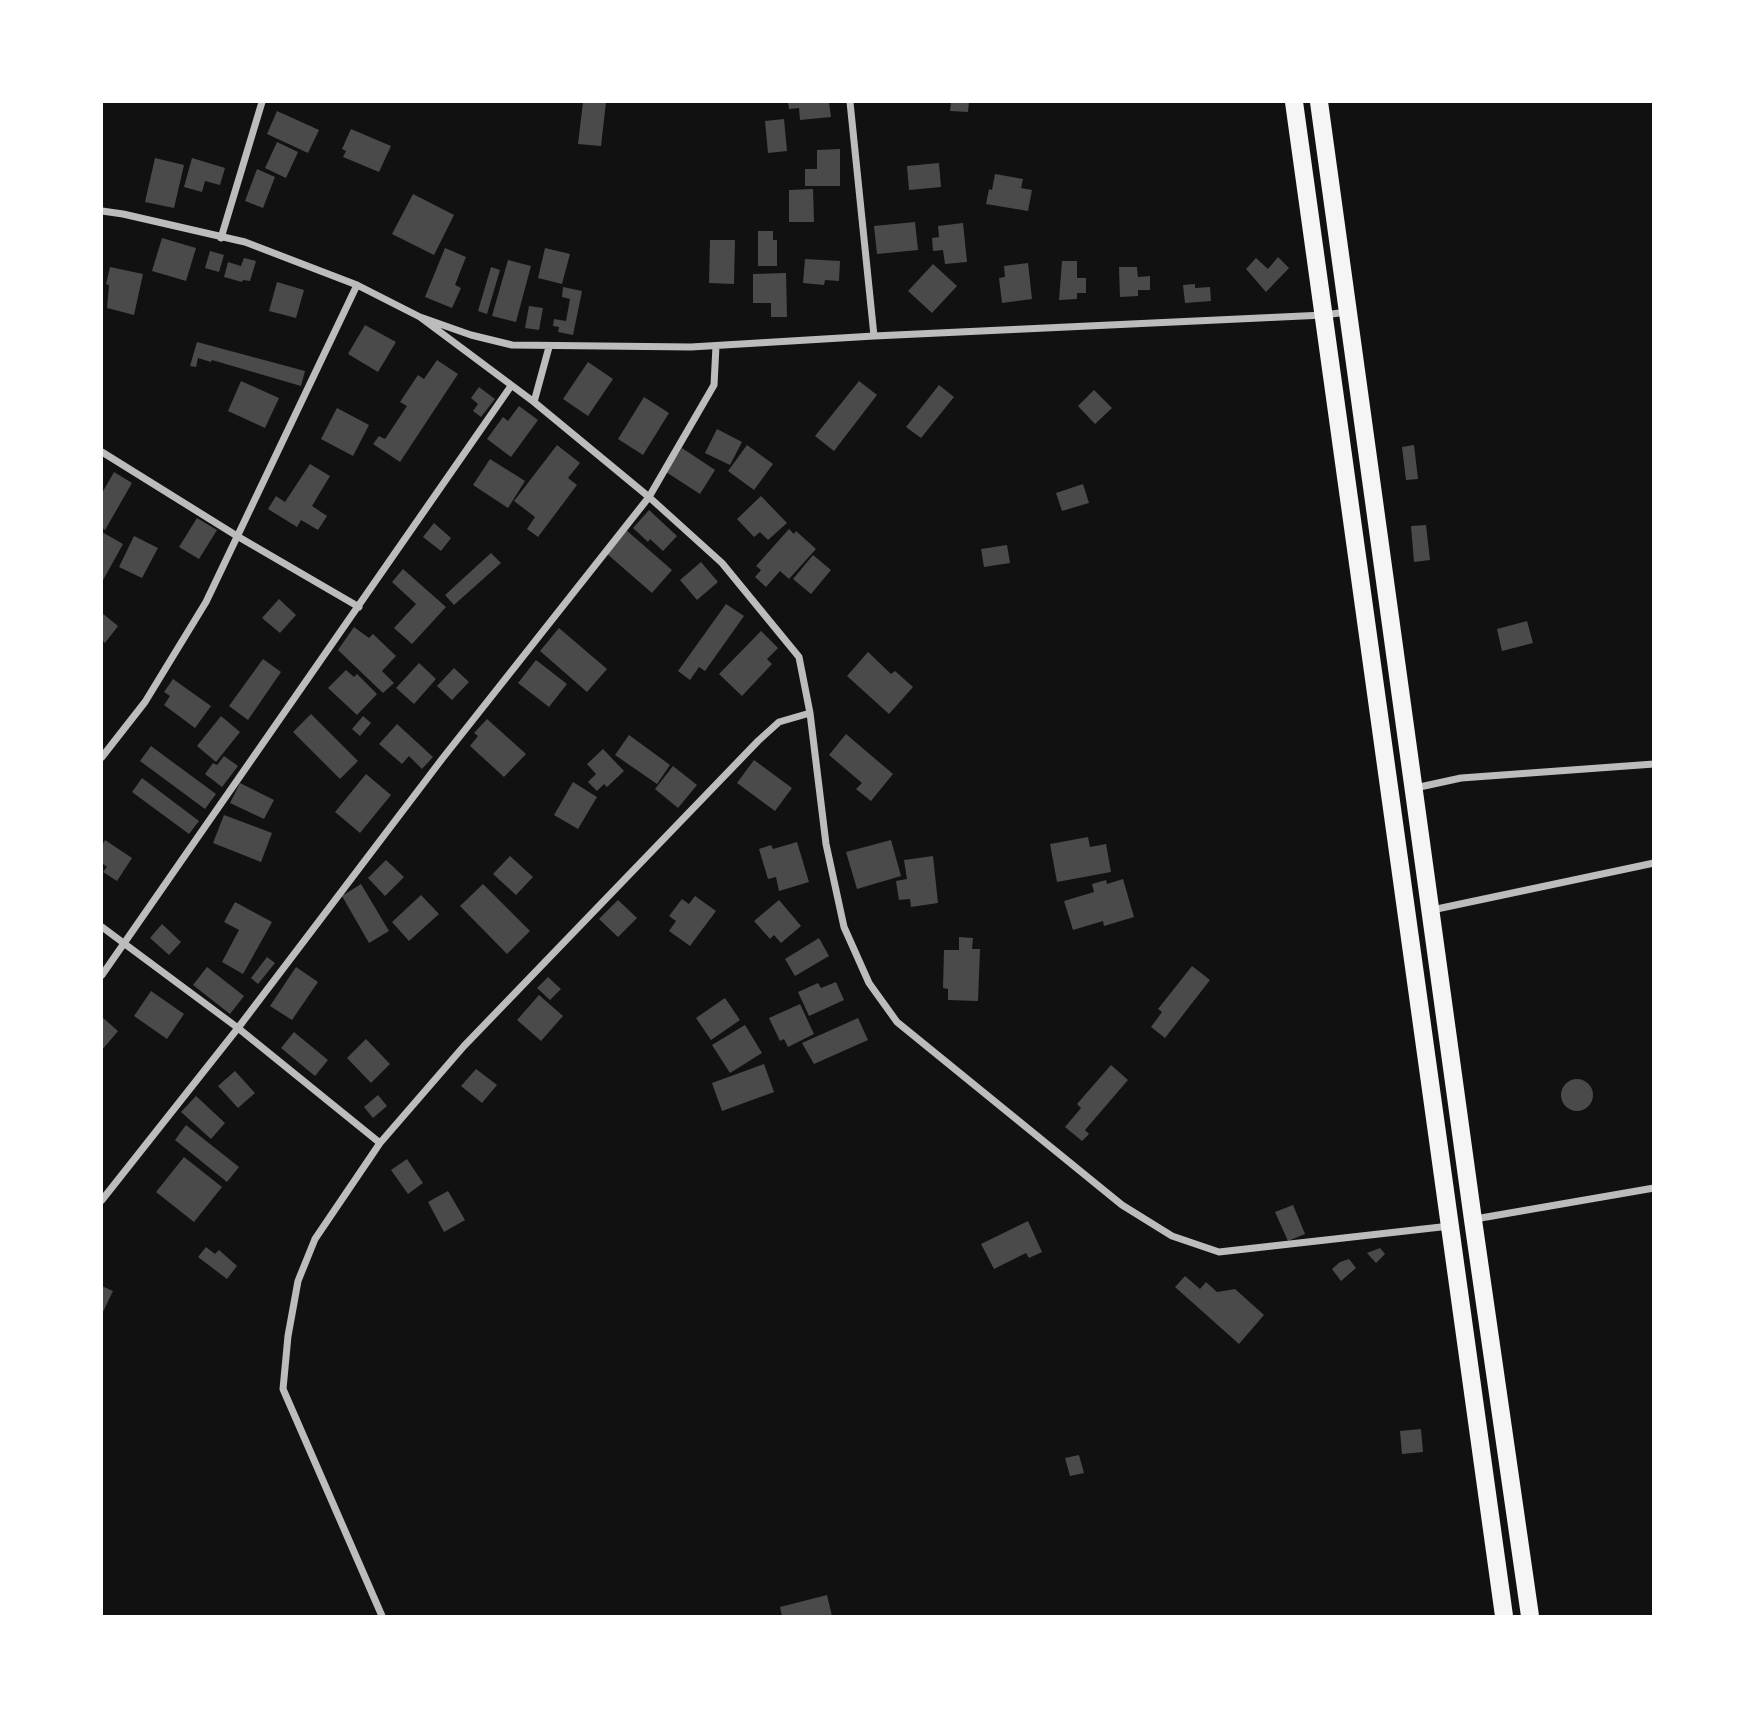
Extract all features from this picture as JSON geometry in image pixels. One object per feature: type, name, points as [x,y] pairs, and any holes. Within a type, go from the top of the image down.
[{"type":"highway","points":[[1294,102],[1504,1616]]},
{"type":"highway","points":[[1319,102],[1530,1616]]},
{"type":"highway","points":[[1371,661],[1396,656]]},
{"type":"highway","points":[[1423,1034],[1447,1030]]},
{"type":"street","points":[[221,238],[262,102]]},
{"type":"street","points":[[850,102],[874,336]]},
{"type":"street","points":[[102,211],[245,242],[357,285],[420,317],[471,335],[512,345],[716,346],[1348,312]]},
{"type":"street","points":[[102,757],[145,702],[206,602],[357,285]]},
{"type":"street","points":[[420,317],[534,402],[649,497],[722,563],[799,657],[810,713],[826,844],[844,926],[869,983],[897,1022],[1122,1205],[1172,1236],[1219,1252],[1451,1226]]},
{"type":"street","points":[[102,1199],[238,1028],[442,759],[649,497],[714,385],[716,346]]},
{"type":"street","points":[[534,402],[549,347]]},
{"type":"street","points":[[102,975],[511,386]]},
{"type":"street","points":[[102,452],[237,536],[359,607]]},
{"type":"street","points":[[382,1616],[283,1389],[288,1336],[298,1281],[315,1239],[380,1143],[464,1046],[758,741],[779,722],[810,713]]},
{"type":"street","points":[[1414,789],[1461,778],[1654,764]]},
{"type":"street","points":[[1431,910],[1654,863]]},
{"type":"street","points":[[102,927],[238,1028],[380,1143]]},
{"type":"street","points":[[1473,1220],[1654,1188]]},
{"type":"building","points":[[583,102],[606,102],[601,146],[578,144]]},
{"type":"building","points":[[788,102],[829,102],[831,117],[800,120],[799,108],[789,109]]},
{"type":"building","points":[[951,102],[969,102],[968,112],[950,111]]},
{"type":"building","points":[[277,111],[319,130],[308,153],[267,134]]},
{"type":"building","points":[[784,119],[787,151],[768,153],[765,121]]},
{"type":"building","points":[[351,129],[391,146],[379,172],[343,157],[346,151],[342,149]]},
{"type":"building","points":[[277,142],[298,152],[286,178],[265,168]]},
{"type":"building","points":[[840,149],[840,186],[805,186],[805,169],[817,169],[817,150]]},
{"type":"building","points":[[155,158],[184,165],[174,208],[145,202]]},
{"type":"building","points":[[192,158],[225,168],[220,185],[205,181],[202,192],[184,187]]},
{"type":"building","points":[[939,163],[941,187],[909,190],[907,166]]},
{"type":"building","points":[[257,169],[275,177],[263,208],[245,201]]},
{"type":"building","points":[[995,174],[1023,179],[1021,188],[1032,190],[1028,211],[986,204]]},
{"type":"building","points":[[813,189],[814,222],[789,222],[789,190]]},
{"type":"building","points":[[413,194],[454,215],[434,255],[392,234]]},
{"type":"building","points":[[915,222],[918,250],[877,254],[874,226]]},
{"type":"building","points":[[963,223],[967,262],[945,264],[943,250],[933,251],[932,238],[939,237],[938,226]]},
{"type":"building","points":[[758,231],[773,231],[773,240],[777,240],[777,266],[758,266]]},
{"type":"building","points":[[162,238],[196,248],[186,281],[152,271]]},
{"type":"building","points":[[710,240],[735,240],[734,284],[709,283]]},
{"type":"building","points":[[445,248],[466,257],[455,285],[461,288],[452,308],[425,297]]},
{"type":"building","points":[[545,248],[570,254],[562,284],[538,278]]},
{"type":"building","points":[[210,251],[224,255],[219,272],[205,268]]},
{"type":"building","points":[[1278,257],[1289,268],[1266,292],[1246,269],[1256,258],[1268,269]]},
{"type":"building","points":[[244,258],[256,261],[250,281],[242,282],[224,277],[228,262],[241,266]]},
{"type":"building","points":[[805,259],[840,261],[839,281],[825,280],[824,285],[803,283]]},
{"type":"building","points":[[508,260],[531,266],[516,322],[492,316]]},
{"type":"building","points":[[1062,261],[1077,261],[1077,278],[1086,278],[1086,293],[1077,293],[1077,299],[1059,300]]},
{"type":"building","points":[[1028,263],[1032,299],[1002,303],[999,278],[1005,277],[1004,266]]},
{"type":"building","points":[[933,264],[957,286],[932,313],[908,291]]},
{"type":"building","points":[[110,267],[143,274],[134,315],[107,308],[109,285],[106,284]]},
{"type":"building","points":[[491,267],[500,270],[487,314],[478,311]]},
{"type":"building","points":[[1119,267],[1137,267],[1138,277],[1150,276],[1150,290],[1138,290],[1138,296],[1120,297]]},
{"type":"building","points":[[786,273],[787,317],[771,317],[771,303],[753,303],[753,274]]},
{"type":"building","points":[[277,282],[304,290],[296,318],[269,311]]},
{"type":"building","points":[[1195,284],[1195,288],[1210,287],[1211,301],[1185,303],[1183,285]]},
{"type":"building","points":[[563,287],[582,291],[573,335],[558,332],[559,327],[553,326],[554,319],[566,321],[570,299],[562,297]]},
{"type":"building","points":[[529,306],[543,308],[539,330],[525,328]]},
{"type":"building","points":[[365,325],[396,342],[378,372],[348,354]]},
{"type":"building","points":[[197,342],[305,371],[301,386],[212,360],[211,362],[198,358],[196,367],[190,366]]},
{"type":"building","points":[[437,360],[458,374],[400,462],[373,444],[379,436],[385,439],[407,406],[400,402],[418,375],[424,379]]},
{"type":"building","points":[[588,362],[613,379],[588,416],[563,399]]},
{"type":"building","points":[[241,381],[279,398],[265,428],[228,411]]},
{"type":"building","points":[[859,381],[877,395],[834,451],[815,436]]},
{"type":"building","points":[[939,385],[954,397],[921,438],[906,427]]},
{"type":"building","points":[[479,387],[495,399],[481,417],[473,411],[478,404],[471,398]]},
{"type":"building","points":[[1094,390],[1112,408],[1095,424],[1078,406]]},
{"type":"building","points":[[644,397],[669,413],[643,455],[618,439]]},
{"type":"building","points":[[519,406],[538,420],[511,457],[487,439],[503,417],[508,421]]},
{"type":"building","points":[[337,408],[369,425],[353,456],[321,439]]},
{"type":"building","points":[[717,429],[742,442],[730,465],[705,453]]},
{"type":"building","points":[[557,445],[580,463],[568,478],[577,485],[538,537],[527,529],[535,517],[514,501]]},
{"type":"building","points":[[747,445],[773,464],[754,490],[728,471]]},
{"type":"building","points":[[1414,445],[1418,479],[1406,480],[1402,447]]},
{"type":"building","points":[[682,448],[715,470],[700,494],[666,472]]},
{"type":"building","points":[[490,459],[525,481],[508,508],[473,485]]},
{"type":"building","points":[[310,464],[330,476],[312,506],[327,516],[318,530],[301,520],[297,527],[268,509],[276,496],[285,502]]},
{"type":"building","points":[[114,472],[132,483],[105,530],[102,528],[102,493]]},
{"type":"building","points":[[1083,484],[1089,503],[1062,511],[1056,493]]},
{"type":"building","points":[[761,496],[787,523],[768,540],[760,532],[754,537],[737,519]]},
{"type":"building","points":[[649,510],[677,536],[663,551],[633,528]]},
{"type":"building","points":[[197,518],[217,530],[199,559],[179,547]]},
{"type":"building","points":[[434,523],[451,538],[441,551],[423,537]]},
{"type":"building","points":[[1426,525],[1430,560],[1414,562],[1411,526]]},
{"type":"building","points":[[789,529],[794,534],[796,531],[816,549],[789,579],[780,571],[766,587],[755,577],[761,570],[756,566]]},
{"type":"building","points":[[626,530],[672,570],[652,593],[606,553]]},
{"type":"building","points":[[102,532],[123,544],[102,582]]},
{"type":"building","points":[[134,536],[158,548],[142,578],[119,567]]},
{"type":"building","points":[[1007,545],[1010,563],[984,567],[981,549]]},
{"type":"building","points":[[491,553],[501,563],[454,605],[445,595]]},
{"type":"building","points":[[813,555],[831,570],[811,594],[793,579]]},
{"type":"building","points":[[701,562],[718,582],[697,600],[680,580]]},
{"type":"building","points":[[403,569],[446,607],[412,644],[394,628],[416,604],[392,582]]},
{"type":"building","points":[[279,599],[296,615],[280,633],[262,618]]},
{"type":"building","points":[[726,604],[744,616],[705,671],[699,667],[690,680],[678,671]]},
{"type":"building","points":[[102,613],[118,626],[105,643],[102,640]]},
{"type":"building","points":[[1527,621],[1533,643],[1502,651],[1497,629]]},
{"type":"building","points":[[354,627],[369,638],[373,634],[396,656],[382,671],[394,683],[383,693],[338,650]]},
{"type":"building","points":[[559,628],[607,669],[587,692],[540,651]]},
{"type":"building","points":[[761,631],[778,648],[767,659],[772,664],[742,696],[719,674]]},
{"type":"building","points":[[868,652],[891,674],[895,671],[913,687],[889,714],[847,676]]},
{"type":"building","points":[[263,659],[281,672],[248,720],[229,706]]},
{"type":"building","points":[[536,660],[567,684],[549,707],[518,683]]},
{"type":"building","points":[[419,663],[436,679],[414,704],[396,688]]},
{"type":"building","points":[[454,668],[469,682],[452,700],[437,686]]},
{"type":"building","points":[[346,670],[354,677],[357,674],[377,694],[357,715],[328,688]]},
{"type":"building","points":[[173,679],[211,706],[195,728],[164,705],[170,696],[164,692]]},
{"type":"building","points":[[311,714],[358,761],[340,779],[293,732]]},
{"type":"building","points":[[221,716],[240,732],[216,762],[197,746]]},
{"type":"building","points":[[363,716],[371,723],[360,736],[352,729]]},
{"type":"building","points":[[487,719],[526,754],[504,777],[470,746],[478,736],[474,733]]},
{"type":"building","points":[[397,724],[433,757],[422,769],[409,756],[402,764],[379,744]]},
{"type":"building","points":[[846,734],[893,774],[871,801],[856,789],[862,783],[829,755]]},
{"type":"building","points":[[629,735],[670,765],[657,784],[615,755]]},
{"type":"building","points":[[151,746],[216,794],[205,809],[140,761]]},
{"type":"building","points":[[603,749],[624,771],[607,787],[604,784],[597,791],[588,782],[596,774],[587,764]]},
{"type":"building","points":[[224,756],[238,766],[222,787],[205,774],[213,763],[217,765]]},
{"type":"building","points":[[754,760],[792,788],[775,811],[737,783]]},
{"type":"building","points":[[673,766],[697,785],[678,808],[655,789]]},
{"type":"building","points":[[366,774],[391,795],[360,833],[335,812]]},
{"type":"building","points":[[142,778],[199,821],[189,834],[132,792]]},
{"type":"building","points":[[573,782],[597,797],[578,829],[554,815]]},
{"type":"building","points":[[240,783],[274,800],[264,819],[230,803]]},
{"type":"building","points":[[224,815],[272,833],[261,862],[213,843]]},
{"type":"building","points":[[1088,837],[1090,847],[1106,844],[1111,872],[1057,882],[1050,844]]},
{"type":"building","points":[[105,840],[132,858],[117,881],[103,872],[107,867],[102,863],[102,846]]},
{"type":"building","points":[[891,840],[901,876],[857,889],[846,852]]},
{"type":"building","points":[[797,842],[809,882],[779,891],[776,877],[768,879],[759,849],[771,845],[773,849]]},
{"type":"building","points":[[510,856],[533,877],[516,895],[493,874]]},
{"type":"building","points":[[933,856],[938,903],[911,907],[910,899],[899,900],[896,881],[907,879],[904,860]]},
{"type":"building","points":[[386,860],[404,877],[385,896],[368,878]]},
{"type":"building","points":[[1123,879],[1134,917],[1104,926],[1103,921],[1073,930],[1064,901],[1094,892],[1092,884],[1106,880],[1107,884]]},
{"type":"building","points":[[361,884],[389,931],[369,943],[342,896]]},
{"type":"building","points":[[483,884],[530,931],[507,954],[460,906]]},
{"type":"building","points":[[421,895],[439,914],[409,941],[392,922]]},
{"type":"building","points":[[695,896],[716,911],[690,946],[669,931],[676,921],[669,916],[682,899],[689,904]]},
{"type":"building","points":[[618,900],[637,918],[618,937],[599,919]]},
{"type":"building","points":[[779,900],[801,926],[781,943],[774,935],[770,939],[754,921]]},
{"type":"building","points":[[235,902],[272,922],[243,974],[222,962],[239,930],[224,922]]},
{"type":"building","points":[[162,924],[181,942],[169,955],[150,938]]},
{"type":"building","points":[[959,937],[973,938],[972,949],[980,949],[978,1001],[948,1000],[948,989],[943,988],[944,950],[959,950]]},
{"type":"building","points":[[819,938],[829,956],[795,976],[785,959]]},
{"type":"building","points":[[267,957],[275,963],[258,984],[251,978]]},
{"type":"building","points":[[1192,966],[1210,980],[1165,1038],[1151,1027],[1162,1012],[1158,1009]]},
{"type":"building","points":[[207,967],[244,996],[230,1014],[193,985]]},
{"type":"building","points":[[296,967],[318,982],[292,1020],[270,1006]]},
{"type":"building","points":[[548,977],[561,989],[550,1000],[537,988]]},
{"type":"building","points":[[836,982],[844,1000],[809,1016],[798,992],[818,983],[821,988]]},
{"type":"building","points":[[151,991],[184,1014],[167,1039],[134,1016]]},
{"type":"building","points":[[539,995],[563,1016],[541,1041],[517,1020]]},
{"type":"building","points":[[725,998],[740,1020],[711,1040],[696,1018]]},
{"type":"building","points":[[800,1004],[814,1034],[788,1047],[784,1039],[780,1041],[769,1018]]},
{"type":"building","points":[[102,1017],[118,1031],[102,1050]]},
{"type":"building","points":[[858,1018],[868,1040],[814,1064],[802,1043]]},
{"type":"building","points":[[745,1025],[762,1053],[730,1073],[712,1045]]},
{"type":"building","points":[[294,1032],[328,1060],[315,1076],[281,1048]]},
{"type":"building","points":[[366,1039],[390,1064],[371,1083],[347,1058]]},
{"type":"building","points":[[764,1064],[774,1092],[722,1111],[712,1083]]},
{"type":"building","points":[[1111,1065],[1128,1080],[1085,1130],[1089,1134],[1082,1141],[1065,1127],[1081,1108],[1077,1104]]},
{"type":"building","points":[[476,1069],[497,1085],[482,1103],[461,1086]]},
{"type":"building","points":[[235,1071],[255,1093],[238,1108],[218,1086]]},
{"type":"building","points":[[1577,1079],[1588,1084],[1593,1095],[1588,1106],[1577,1111],[1566,1106],[1561,1095],[1566,1084]]},
{"type":"building","points":[[378,1095],[387,1106],[373,1118],[364,1107]]},
{"type":"building","points":[[196,1096],[225,1123],[211,1139],[181,1112]]},
{"type":"building","points":[[186,1125],[239,1167],[227,1182],[175,1140]]},
{"type":"building","points":[[184,1157],[222,1187],[194,1222],[156,1192]]},
{"type":"building","points":[[407,1159],[423,1183],[408,1194],[391,1170]]},
{"type":"building","points":[[448,1191],[465,1220],[444,1232],[428,1202]]},
{"type":"building","points":[[1293,1205],[1305,1234],[1288,1241],[1275,1212]]},
{"type":"building","points":[[1028,1221],[1042,1252],[1029,1258],[1026,1253],[994,1269],[981,1244]]},
{"type":"building","points":[[206,1247],[215,1254],[219,1250],[237,1266],[227,1279],[198,1257]]},
{"type":"building","points":[[1380,1248],[1385,1254],[1376,1263],[1367,1253]]},
{"type":"building","points":[[1349,1259],[1356,1268],[1341,1281],[1332,1269]]},
{"type":"building","points":[[1185,1276],[1200,1289],[1206,1282],[1217,1292],[1235,1289],[1264,1315],[1239,1344],[1175,1287]]},
{"type":"building","points":[[102,1286],[113,1291],[102,1314]]},
{"type":"building","points":[[1421,1429],[1423,1452],[1402,1454],[1400,1431]]},
{"type":"building","points":[[1079,1455],[1084,1473],[1070,1476],[1065,1458]]},
{"type":"building","points":[[827,1595],[832,1616],[782,1616],[780,1607]]}]
